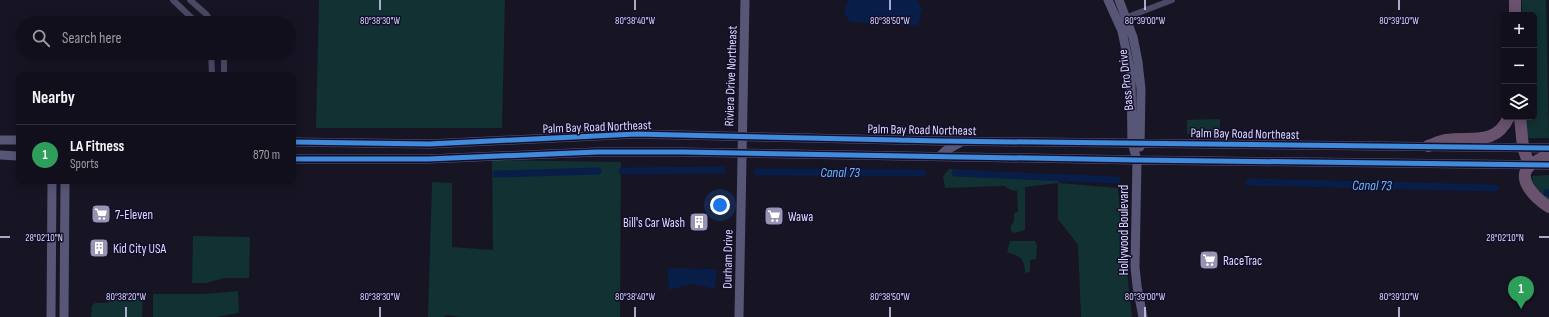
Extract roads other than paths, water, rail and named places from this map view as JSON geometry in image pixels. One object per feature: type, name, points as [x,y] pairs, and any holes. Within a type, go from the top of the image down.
[{"type":"highway","points":[[1515,0],[1516,12]]},
{"type":"highway","points":[[1428,146],[1446,140],[1476,140],[1486,137],[1496,133],[1508,120]]},
{"type":"highway","points":[[1520,120],[1523,147],[1529,165]]},
{"type":"highway","points":[[1549,156],[1545,156],[1529,165],[1525,174],[1530,192],[1549,207]]},
{"type":"main road","name":"Riviera Drive Northeast","points":[[741,153],[746,0]]},
{"type":"main road","name":"Bass Pro Drive","points":[[1108,0],[1119,21],[1129,58],[1137,143]]},
{"type":"main road","name":"Bass Pro Drive","points":[[1119,0],[1133,37],[1138,62],[1141,89],[1137,160]]},
{"type":"main road","name":"Palm Bay Road Northeast","points":[[296,142],[429,144],[636,134],[941,141],[1549,148]]},
{"type":"main road","points":[[0,140],[16,140]]},
{"type":"main road","points":[[922,156],[933,150],[941,141]]},
{"type":"main road","points":[[940,156],[953,145],[964,141]]},
{"type":"main road","points":[[428,159],[429,144]]},
{"type":"main road","name":"Palm Bay Road Northeast","points":[[296,159],[428,159],[597,152],[1549,165]]},
{"type":"main road","name":"Durham Drive","points":[[739,317],[741,153]]},
{"type":"main road","points":[[0,155],[16,156]]},
{"type":"main road","name":"Hollywood Boulevard","points":[[1137,160],[1135,267],[1143,317]]},
{"type":"main road","points":[[51,317],[52,184]]},
{"type":"main road","points":[[64,317],[65,184]]},
{"type":"street","points":[[173,0],[190,16]]},
{"type":"street","points":[[190,0],[207,16]]},
{"type":"street","points":[[1125,18],[1172,0]]},
{"type":"street","points":[[211,60],[212,72]]},
{"type":"street","points":[[224,60],[224,72]]},
{"type":"water","points":[[848,0],[917,0],[922,8],[918,26],[850,22],[844,13]]},
{"type":"water","points":[[667,269],[717,270],[715,289],[693,284],[669,290]]},
{"type":"waterway","name":"Canal 73","points":[[622,171],[722,170]]},
{"type":"waterway","name":"Canal 73","points":[[496,174],[598,171]]},
{"type":"waterway","name":"Canal 73","points":[[757,172],[923,173]]},
{"type":"waterway","name":"Canal 73","points":[[955,173],[1117,180]]},
{"type":"waterway","name":"Canal 73","points":[[1249,182],[1495,188]]},
{"type":"place","name":"7-Eleven","points":[[101,214]]},
{"type":"place","name":"Wawa","points":[[774,216]]},
{"type":"place","name":"Bill's Car Wash","points":[[699,222]]},
{"type":"place","name":"Kid City USA","points":[[99,248]]},
{"type":"place","name":"RaceTrac","points":[[1209,260]]},
{"type":"place","name":"LA Fitness","points":[[1521,309]]}]
